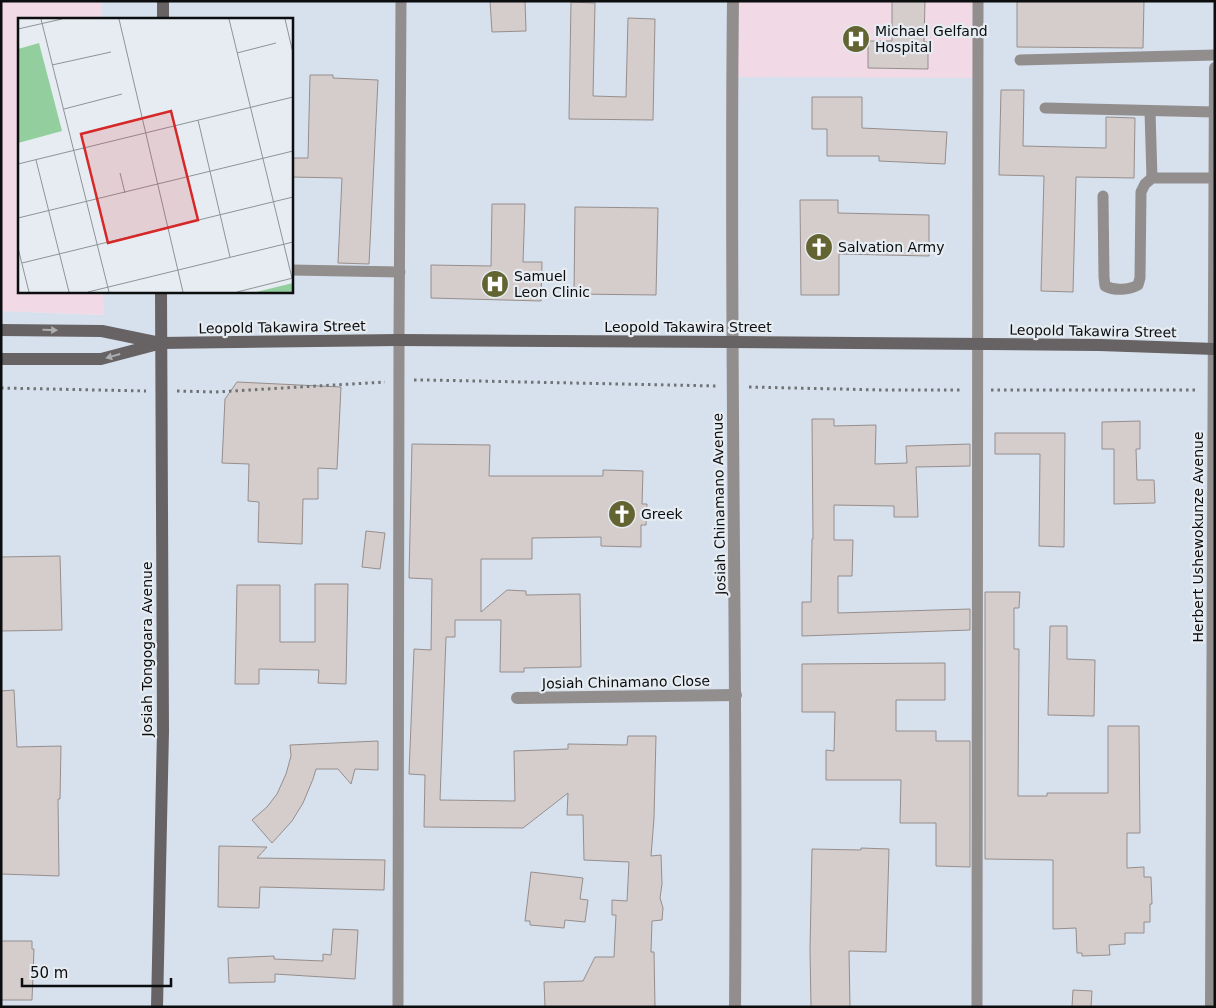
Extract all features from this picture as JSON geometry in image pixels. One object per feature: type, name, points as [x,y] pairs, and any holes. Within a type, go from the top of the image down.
[{"type":"main road","points":[[163,1],[163,18]]},
{"type":"main road","name":"Josiah Tongogara Avenue","points":[[157,1007],[163,731],[161,292]]},
{"type":"main road","points":[[1,330],[102,331],[160,343]]},
{"type":"main road","name":"Leopold Takawira Street","points":[[160,343],[399,340],[1099,345],[1214,349]]},
{"type":"main road","points":[[1,359],[101,360],[160,343]]},
{"type":"street","name":"Josiah Chinamano Avenue","points":[[733,1],[732,342],[736,695],[735,1007]]},
{"type":"street","name":"Herbert Ushewokunze Avenue","points":[[1211,1007],[1215,68]]},
{"type":"street","name":"Josiah Chinamano Close","points":[[517,698],[736,695]]},
{"type":"lane","points":[[398,1007],[401,1]]},
{"type":"lane","points":[[977,1007],[978,1]]},
{"type":"lane","points":[[1020,60],[1215,55]]},
{"type":"lane","points":[[1045,108],[1214,112]]},
{"type":"lane","points":[[1150,111],[1152,178]]},
{"type":"lane","points":[[1103,196],[1104,277],[1106,286],[1111,289],[1132,288],[1138,285],[1140,278],[1141,192],[1145,184],[1152,178],[1214,178]]},
{"type":"lane","points":[[292,270],[400,272]]},
{"type":"path","points":[[1,388],[215,392],[437,380],[881,390],[1213,390]]},
{"type":"shaded area","points":[[1,1],[102,1],[102,18],[18,18],[18,292],[103,292],[104,315],[1,311]]},
{"type":"shaded area","points":[[102,1],[1215,1],[1215,1007],[1,1007],[1,311],[103,315],[103,292],[292,292],[292,18],[102,18]]},
{"type":"shaded area","name":"Michael Gelfand Hospital","points":[[733,1],[978,1],[978,78],[733,77]]},
{"type":"building","points":[[490,1],[525,1],[526,31],[492,32]]},
{"type":"building","points":[[892,1],[925,1],[924,42],[928,42],[928,69],[868,68],[868,41],[892,41]]},
{"type":"building","points":[[1017,1],[1144,1],[1143,48],[1017,47]]},
{"type":"building","points":[[571,2],[595,3],[593,96],[626,97],[628,18],[655,19],[653,120],[569,119]]},
{"type":"building","points":[[310,75],[333,75],[333,78],[378,80],[369,264],[338,263],[342,178],[292,177],[292,158],[308,158]]},
{"type":"building","points":[[1001,90],[1024,90],[1023,146],[1106,148],[1106,117],[1135,118],[1134,178],[1076,177],[1073,292],[1041,291],[1044,176],[999,175]]},
{"type":"building","points":[[812,97],[862,97],[862,128],[947,132],[945,164],[879,161],[879,156],[827,156],[827,129],[812,129]]},
{"type":"building","points":[[800,200],[838,200],[838,213],[929,215],[929,256],[839,254],[839,295],[801,295]]},
{"type":"building","points":[[492,204],[525,204],[523,262],[542,262],[541,301],[431,298],[431,265],[491,266]]},
{"type":"building","points":[[575,207],[658,208],[656,295],[574,294]]},
{"type":"building","points":[[237,382],[341,387],[337,469],[318,468],[318,499],[303,499],[302,544],[258,542],[259,502],[248,501],[249,464],[222,463],[225,399]]},
{"type":"building","points":[[812,419],[834,419],[834,426],[876,425],[875,464],[907,463],[906,446],[970,444],[970,466],[916,467],[918,517],[894,517],[894,506],[834,505],[834,540],[853,540],[852,576],[838,576],[838,613],[970,609],[970,630],[802,636],[802,602],[811,602],[813,539]]},
{"type":"building","points":[[1140,421],[1140,449],[1136,449],[1137,480],[1154,480],[1155,503],[1114,504],[1114,449],[1102,449],[1102,422]]},
{"type":"building","points":[[995,433],[1065,433],[1064,547],[1039,546],[1040,454],[995,454]]},
{"type":"building","points":[[412,444],[490,445],[489,476],[603,476],[603,470],[643,471],[642,504],[647,504],[646,525],[641,525],[641,547],[601,546],[601,537],[532,538],[532,559],[481,559],[481,612],[507,590],[526,591],[526,595],[580,594],[581,667],[524,668],[524,672],[500,672],[501,620],[455,620],[455,637],[446,637],[440,800],[515,801],[514,751],[568,749],[568,744],[627,745],[628,736],[656,736],[651,856],[661,855],[662,884],[660,898],[663,908],[662,920],[652,921],[651,952],[654,952],[655,1007],[545,1007],[544,982],[583,981],[595,957],[614,957],[616,915],[612,915],[612,900],[627,901],[629,862],[584,860],[583,815],[567,815],[568,793],[523,828],[424,827],[425,775],[409,774],[414,649],[431,650],[432,579],[409,578]]},
{"type":"building","points":[[366,531],[385,533],[380,569],[362,567]]},
{"type":"building","points":[[60,556],[62,630],[1,631],[1,557]]},
{"type":"building","points":[[315,584],[348,584],[346,684],[318,683],[319,670],[259,669],[259,684],[235,684],[237,585],[280,585],[280,642],[315,642]]},
{"type":"building","points":[[985,592],[1020,592],[1019,608],[1014,608],[1014,649],[1019,649],[1018,796],[1047,796],[1047,793],[1108,793],[1108,726],[1139,726],[1140,833],[1127,833],[1127,868],[1144,867],[1144,877],[1151,877],[1152,904],[1150,904],[1150,922],[1144,922],[1144,933],[1125,933],[1125,944],[1109,945],[1110,955],[1082,956],[1082,953],[1077,953],[1076,928],[1053,929],[1053,860],[985,859]]},
{"type":"building","points":[[1050,626],[1067,626],[1067,659],[1095,660],[1094,716],[1048,715]]},
{"type":"building","points":[[945,663],[945,700],[896,700],[896,731],[936,731],[936,741],[970,741],[970,867],[936,866],[936,823],[900,823],[901,780],[826,780],[826,750],[834,751],[835,712],[802,712],[802,664]]},
{"type":"building","points":[[14,690],[17,747],[61,746],[60,799],[58,799],[59,876],[1,874],[1,691]]},
{"type":"building","points":[[378,741],[378,770],[355,769],[351,784],[338,769],[316,769],[303,803],[292,821],[272,843],[252,820],[267,807],[277,794],[286,774],[291,756],[290,745]]},
{"type":"building","points":[[219,846],[267,847],[257,858],[385,860],[384,890],[260,887],[259,908],[218,907]]},
{"type":"building","points":[[861,848],[889,849],[886,952],[849,951],[850,1007],[811,1007],[812,849],[861,850]]},
{"type":"building","points":[[531,872],[583,878],[580,899],[588,900],[585,922],[565,920],[564,928],[530,925],[530,921],[525,921]]},
{"type":"building","points":[[333,929],[358,930],[355,979],[275,974],[275,982],[229,983],[228,958],[274,956],[274,959],[323,961],[323,954],[331,955]]},
{"type":"building","points":[[1,941],[32,941],[32,949],[34,949],[32,1000],[1,1000]]},
{"type":"building","points":[[1073,990],[1092,991],[1091,1007],[1072,1007]]},
{"type":"place","name":"Michael Gelfand Hospital","points":[[856,39]]},
{"type":"place","name":"Salvation Army","points":[[819,247]]},
{"type":"place","name":"Samuel Leon Clinic","points":[[495,284]]},
{"type":"place","name":"Greek","points":[[622,514]]}]
